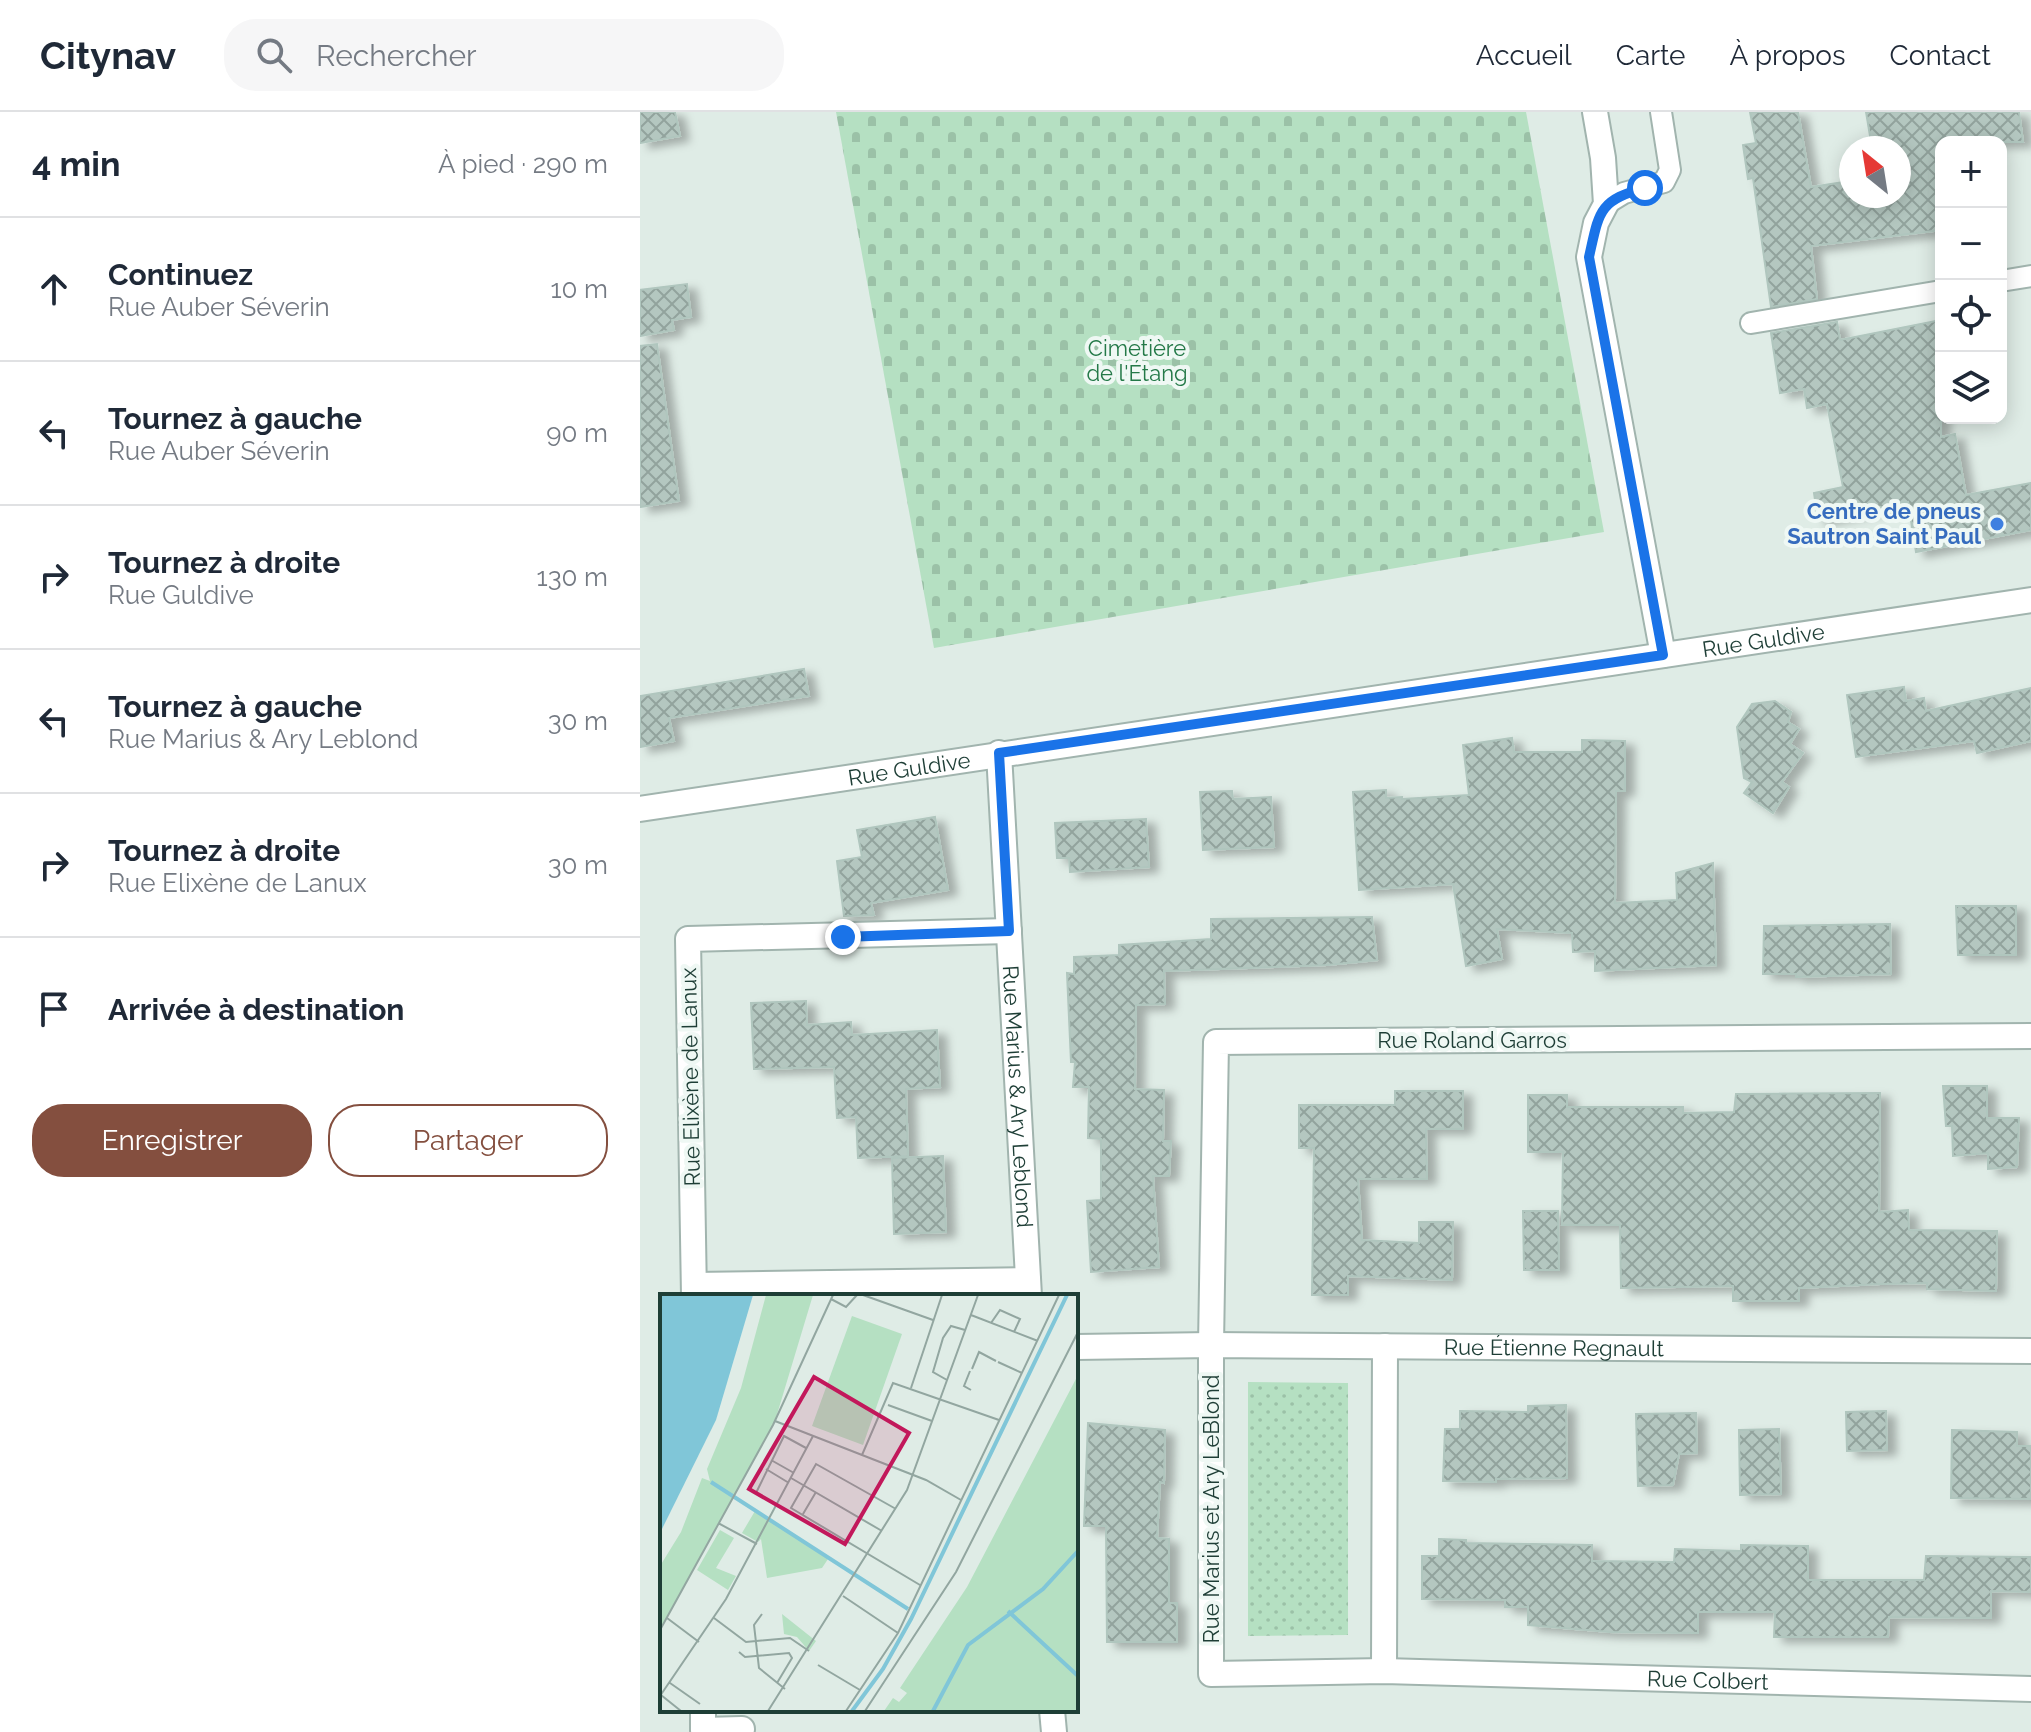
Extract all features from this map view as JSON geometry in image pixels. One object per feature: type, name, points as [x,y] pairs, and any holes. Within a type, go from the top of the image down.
[{"type":"street","points":[[1595,112],[1603,158],[1606,204],[1596,223],[1589,257],[1663,655]]},
{"type":"street","name":"Rue Guldive","points":[[640,809],[2031,600]]},
{"type":"street","name":"Rue Marius & Ary Leblond","points":[[999,753],[1029,1288]]},
{"type":"street","name":"Rue Elixène de Lanux","points":[[694,1290],[688,939],[1009,931]]},
{"type":"street","name":"Rue Roland Garros","points":[[1211,1345],[1216,1042],[2031,1036]]},
{"type":"street","points":[[694,1290],[1029,1288]]},
{"type":"street","name":"Rue Étienne Regnault","points":[[1078,1347],[1211,1345],[2031,1351]]},
{"type":"street","name":"Rue Marius et Ary LeBlond","points":[[1211,1345],[1211,1674]]},
{"type":"street","points":[[1384,1671],[1385,1346]]},
{"type":"street","name":"Rue Colbert","points":[[1211,1674],[1384,1671],[2031,1689]]},
{"type":"street","points":[[703,1712],[703,1730],[742,1729]]},
{"type":"street","points":[[1052,1712],[1054,1732]]},
{"type":"lane","points":[[1606,204],[1624,193],[1664,182],[1670,170],[1661,112]]},
{"type":"lane","points":[[2007,280],[2031,276]]},
{"type":"lane","points":[[1751,323],[1935,292]]},
{"type":"green space","name":"Cimetière de l'Étang","points":[[836,112],[1526,112],[1604,532],[934,648]]},
{"type":"green space","points":[[1248,1382],[1348,1383],[1348,1635],[1248,1636]]},
{"type":"building","points":[[640,112],[675,112],[680,136],[640,143]]},
{"type":"building","points":[[1750,112],[1798,112],[1811,187],[1839,183],[1839,208],[1911,208],[1911,136],[1870,136],[1866,112],[2019,112],[2023,142],[2007,142],[2007,136],[1935,136],[1935,231],[1811,246],[1817,299],[1771,307],[1753,178],[1748,179],[1743,145],[1756,143]]},
{"type":"building","points":[[687,284],[691,317],[672,320],[674,330],[640,336],[640,290]]},
{"type":"building","points":[[1935,321],[1935,424],[1941,424],[1941,437],[1955,434],[1966,495],[2031,483],[2031,530],[1916,552],[1908,502],[1818,520],[1814,493],[1843,487],[1827,404],[1807,408],[1804,389],[1780,393],[1771,333],[1837,322],[1840,340]]},
{"type":"building","points":[[657,344],[679,501],[640,507],[640,346]]},
{"type":"building","points":[[804,669],[809,696],[669,718],[674,741],[640,747],[640,696]]},
{"type":"building","points":[[1904,687],[1906,701],[1924,698],[1926,711],[2031,688],[2031,741],[1977,753],[1974,741],[1856,757],[1847,695]]},
{"type":"building","points":[[1775,701],[1791,712],[1788,722],[1799,729],[1790,744],[1803,753],[1782,782],[1789,787],[1773,813],[1744,793],[1752,782],[1744,778],[1737,727],[1752,704]]},
{"type":"building","points":[[1512,738],[1514,752],[1582,752],[1582,740],[1625,741],[1625,791],[1616,791],[1615,903],[1677,900],[1676,873],[1713,863],[1716,965],[1595,971],[1595,951],[1573,952],[1572,933],[1497,929],[1502,959],[1466,966],[1453,884],[1359,890],[1353,792],[1386,790],[1386,798],[1402,799],[1469,795],[1463,745]]},
{"type":"building","points":[[1232,791],[1233,799],[1271,797],[1274,847],[1203,850],[1200,792]]},
{"type":"building","points":[[935,817],[948,890],[871,903],[874,915],[844,916],[837,861],[862,857],[857,830]]},
{"type":"building","points":[[1146,819],[1149,867],[1070,872],[1069,858],[1057,858],[1055,823]]},
{"type":"building","points":[[1956,906],[2016,906],[2016,955],[1958,955]]},
{"type":"building","points":[[1372,917],[1377,960],[1327,965],[1164,971],[1165,1004],[1136,1005],[1135,1089],[1164,1090],[1163,1141],[1171,1141],[1169,1176],[1153,1176],[1159,1267],[1091,1272],[1087,1201],[1101,1200],[1101,1139],[1088,1138],[1089,1087],[1073,1087],[1075,1062],[1071,1062],[1067,973],[1074,974],[1074,957],[1119,955],[1119,945],[1211,939],[1211,919]]},
{"type":"building","points":[[1890,924],[1891,974],[1796,977],[1796,974],[1763,974],[1764,926]]},
{"type":"building","points":[[806,1001],[807,1025],[851,1022],[852,1035],[937,1030],[940,1087],[906,1089],[908,1156],[858,1158],[856,1117],[837,1118],[834,1067],[754,1069],[751,1003]]},
{"type":"building","points":[[1943,1086],[1987,1086],[1987,1118],[2019,1118],[2017,1167],[1988,1169],[1988,1153],[1953,1156],[1952,1126],[1946,1126]]},
{"type":"building","points":[[1395,1091],[1463,1091],[1463,1129],[1426,1129],[1427,1179],[1358,1179],[1362,1240],[1419,1243],[1419,1222],[1453,1222],[1452,1280],[1348,1276],[1348,1295],[1312,1295],[1314,1148],[1299,1148],[1299,1105],[1395,1105]]},
{"type":"building","points":[[1880,1093],[1879,1212],[1908,1210],[1909,1230],[1997,1231],[1996,1291],[1927,1289],[1927,1283],[1880,1284],[1799,1288],[1799,1301],[1733,1301],[1733,1286],[1621,1288],[1620,1225],[1562,1225],[1563,1152],[1528,1152],[1528,1095],[1567,1095],[1567,1107],[1683,1107],[1683,1113],[1734,1112],[1736,1094]]},
{"type":"building","points":[[943,1156],[946,1232],[894,1234],[892,1158]]},
{"type":"building","points":[[1523,1211],[1558,1211],[1559,1270],[1524,1270]]},
{"type":"building","points":[[1566,1405],[1567,1478],[1443,1481],[1445,1429],[1460,1429],[1460,1411],[1528,1412],[1528,1406]]},
{"type":"building","points":[[1886,1411],[1887,1450],[1847,1451],[1846,1412]]},
{"type":"building","points":[[1696,1413],[1697,1453],[1679,1454],[1673,1485],[1638,1486],[1636,1414]]},
{"type":"building","points":[[1088,1423],[1165,1430],[1164,1483],[1160,1482],[1157,1538],[1169,1539],[1169,1603],[1177,1603],[1177,1642],[1107,1642],[1106,1526],[1084,1526]]},
{"type":"building","points":[[1779,1429],[1781,1494],[1740,1495],[1739,1430]]},
{"type":"building","points":[[1952,1430],[2017,1432],[2017,1446],[2031,1446],[2031,1499],[1951,1498]]},
{"type":"building","points":[[1439,1539],[1466,1540],[1466,1543],[1592,1545],[1592,1561],[1674,1562],[1675,1549],[1741,1551],[1741,1545],[1808,1546],[1808,1580],[1924,1580],[1926,1556],[2031,1557],[2031,1592],[1991,1591],[1991,1618],[1889,1617],[1888,1637],[1774,1637],[1775,1612],[1698,1612],[1698,1633],[1610,1632],[1528,1625],[1528,1607],[1505,1607],[1505,1600],[1422,1599],[1422,1556],[1439,1556]]},
{"type":"place","name":"Centre de pneus Sautron Saint Paul","points":[[1997,524]]},
{"type":"route","points":[[843,937],[1009,931],[999,753],[1663,655],[1589,257],[1596,223],[1606,204],[1624,193],[1645,188]]}]
